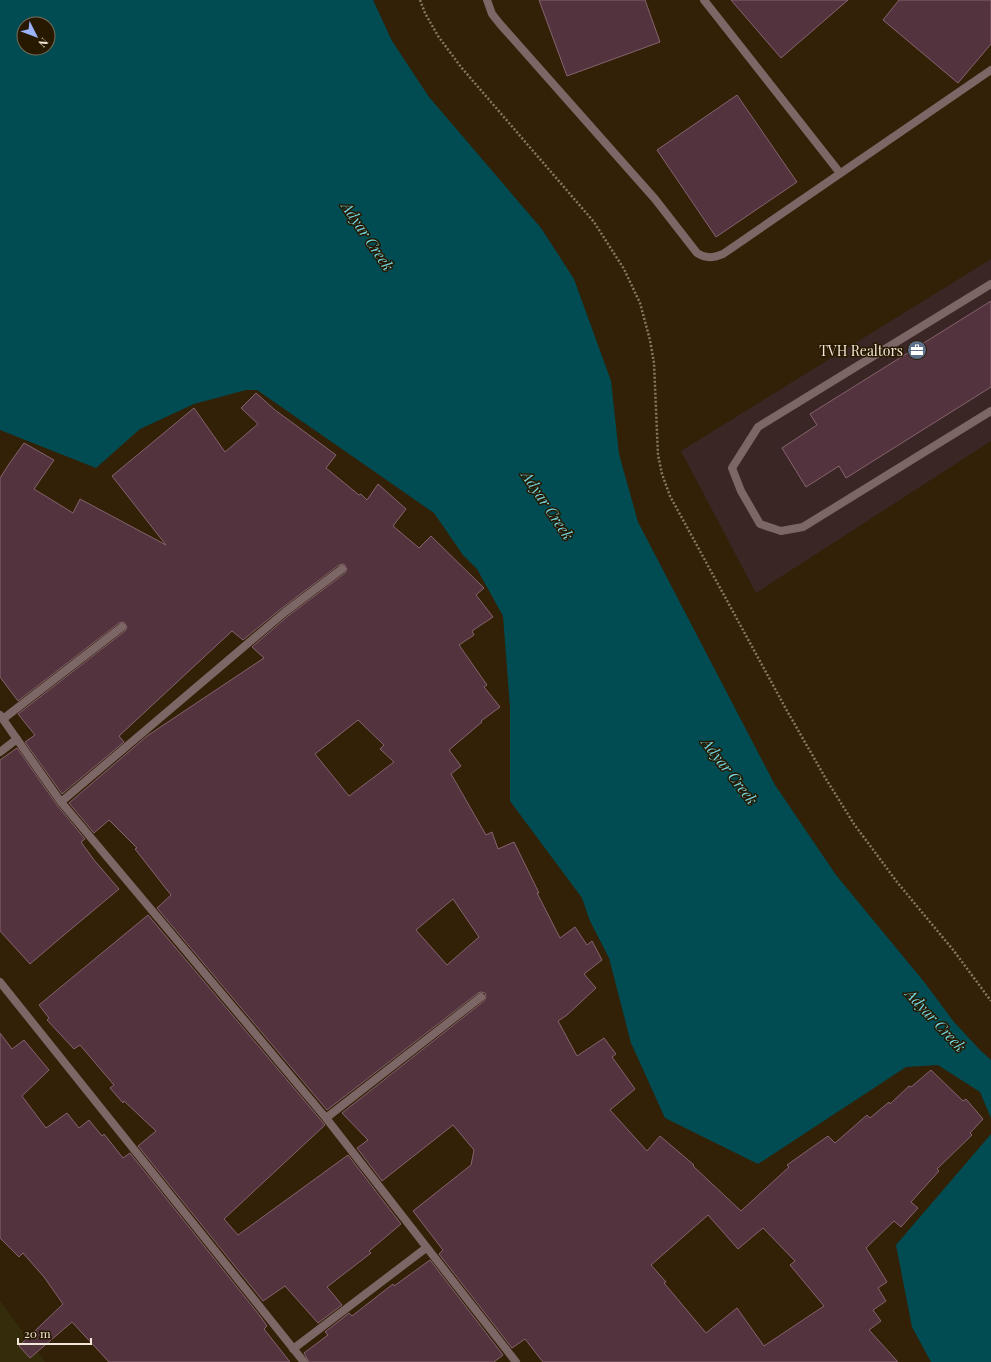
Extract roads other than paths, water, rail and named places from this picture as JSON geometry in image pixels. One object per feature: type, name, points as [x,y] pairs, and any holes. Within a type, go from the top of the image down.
[{"type":"street","points":[[487,0],[496,20],[655,199],[697,252],[708,258],[723,254],[991,70]]},
{"type":"street","points":[[704,0],[840,173]]},
{"type":"street","points":[[991,284],[758,427],[732,468],[741,492],[760,524],[781,532],[803,527],[991,411]]},
{"type":"street","points":[[61,802],[285,612],[342,568]]},
{"type":"street","points":[[122,627],[1,717],[61,802],[326,1118],[516,1362]]},
{"type":"street","points":[[0,752],[17,739]]},
{"type":"street","points":[[0,982],[304,1362]]},
{"type":"street","points":[[326,1118],[481,998]]},
{"type":"street","points":[[293,1349],[426,1248]]},
{"type":"water","name":"Adyar Creek","points":[[0,0],[373,0],[392,41],[429,97],[541,228],[574,279],[611,381],[619,454],[638,522],[775,785],[836,875],[925,983],[954,1022],[991,1060],[991,1118],[980,1092],[938,1065],[906,1067],[758,1164],[665,1118],[631,1043],[609,958],[590,921],[582,898],[510,801],[510,707],[503,616],[477,569],[463,555],[434,513],[257,390],[246,390],[194,404],[140,429],[96,468],[0,430]]},
{"type":"water","points":[[991,1134],[991,1362],[931,1362],[912,1327],[896,1245]]},
{"type":"place","name":"TVH Realtors","points":[[917,350]]}]
